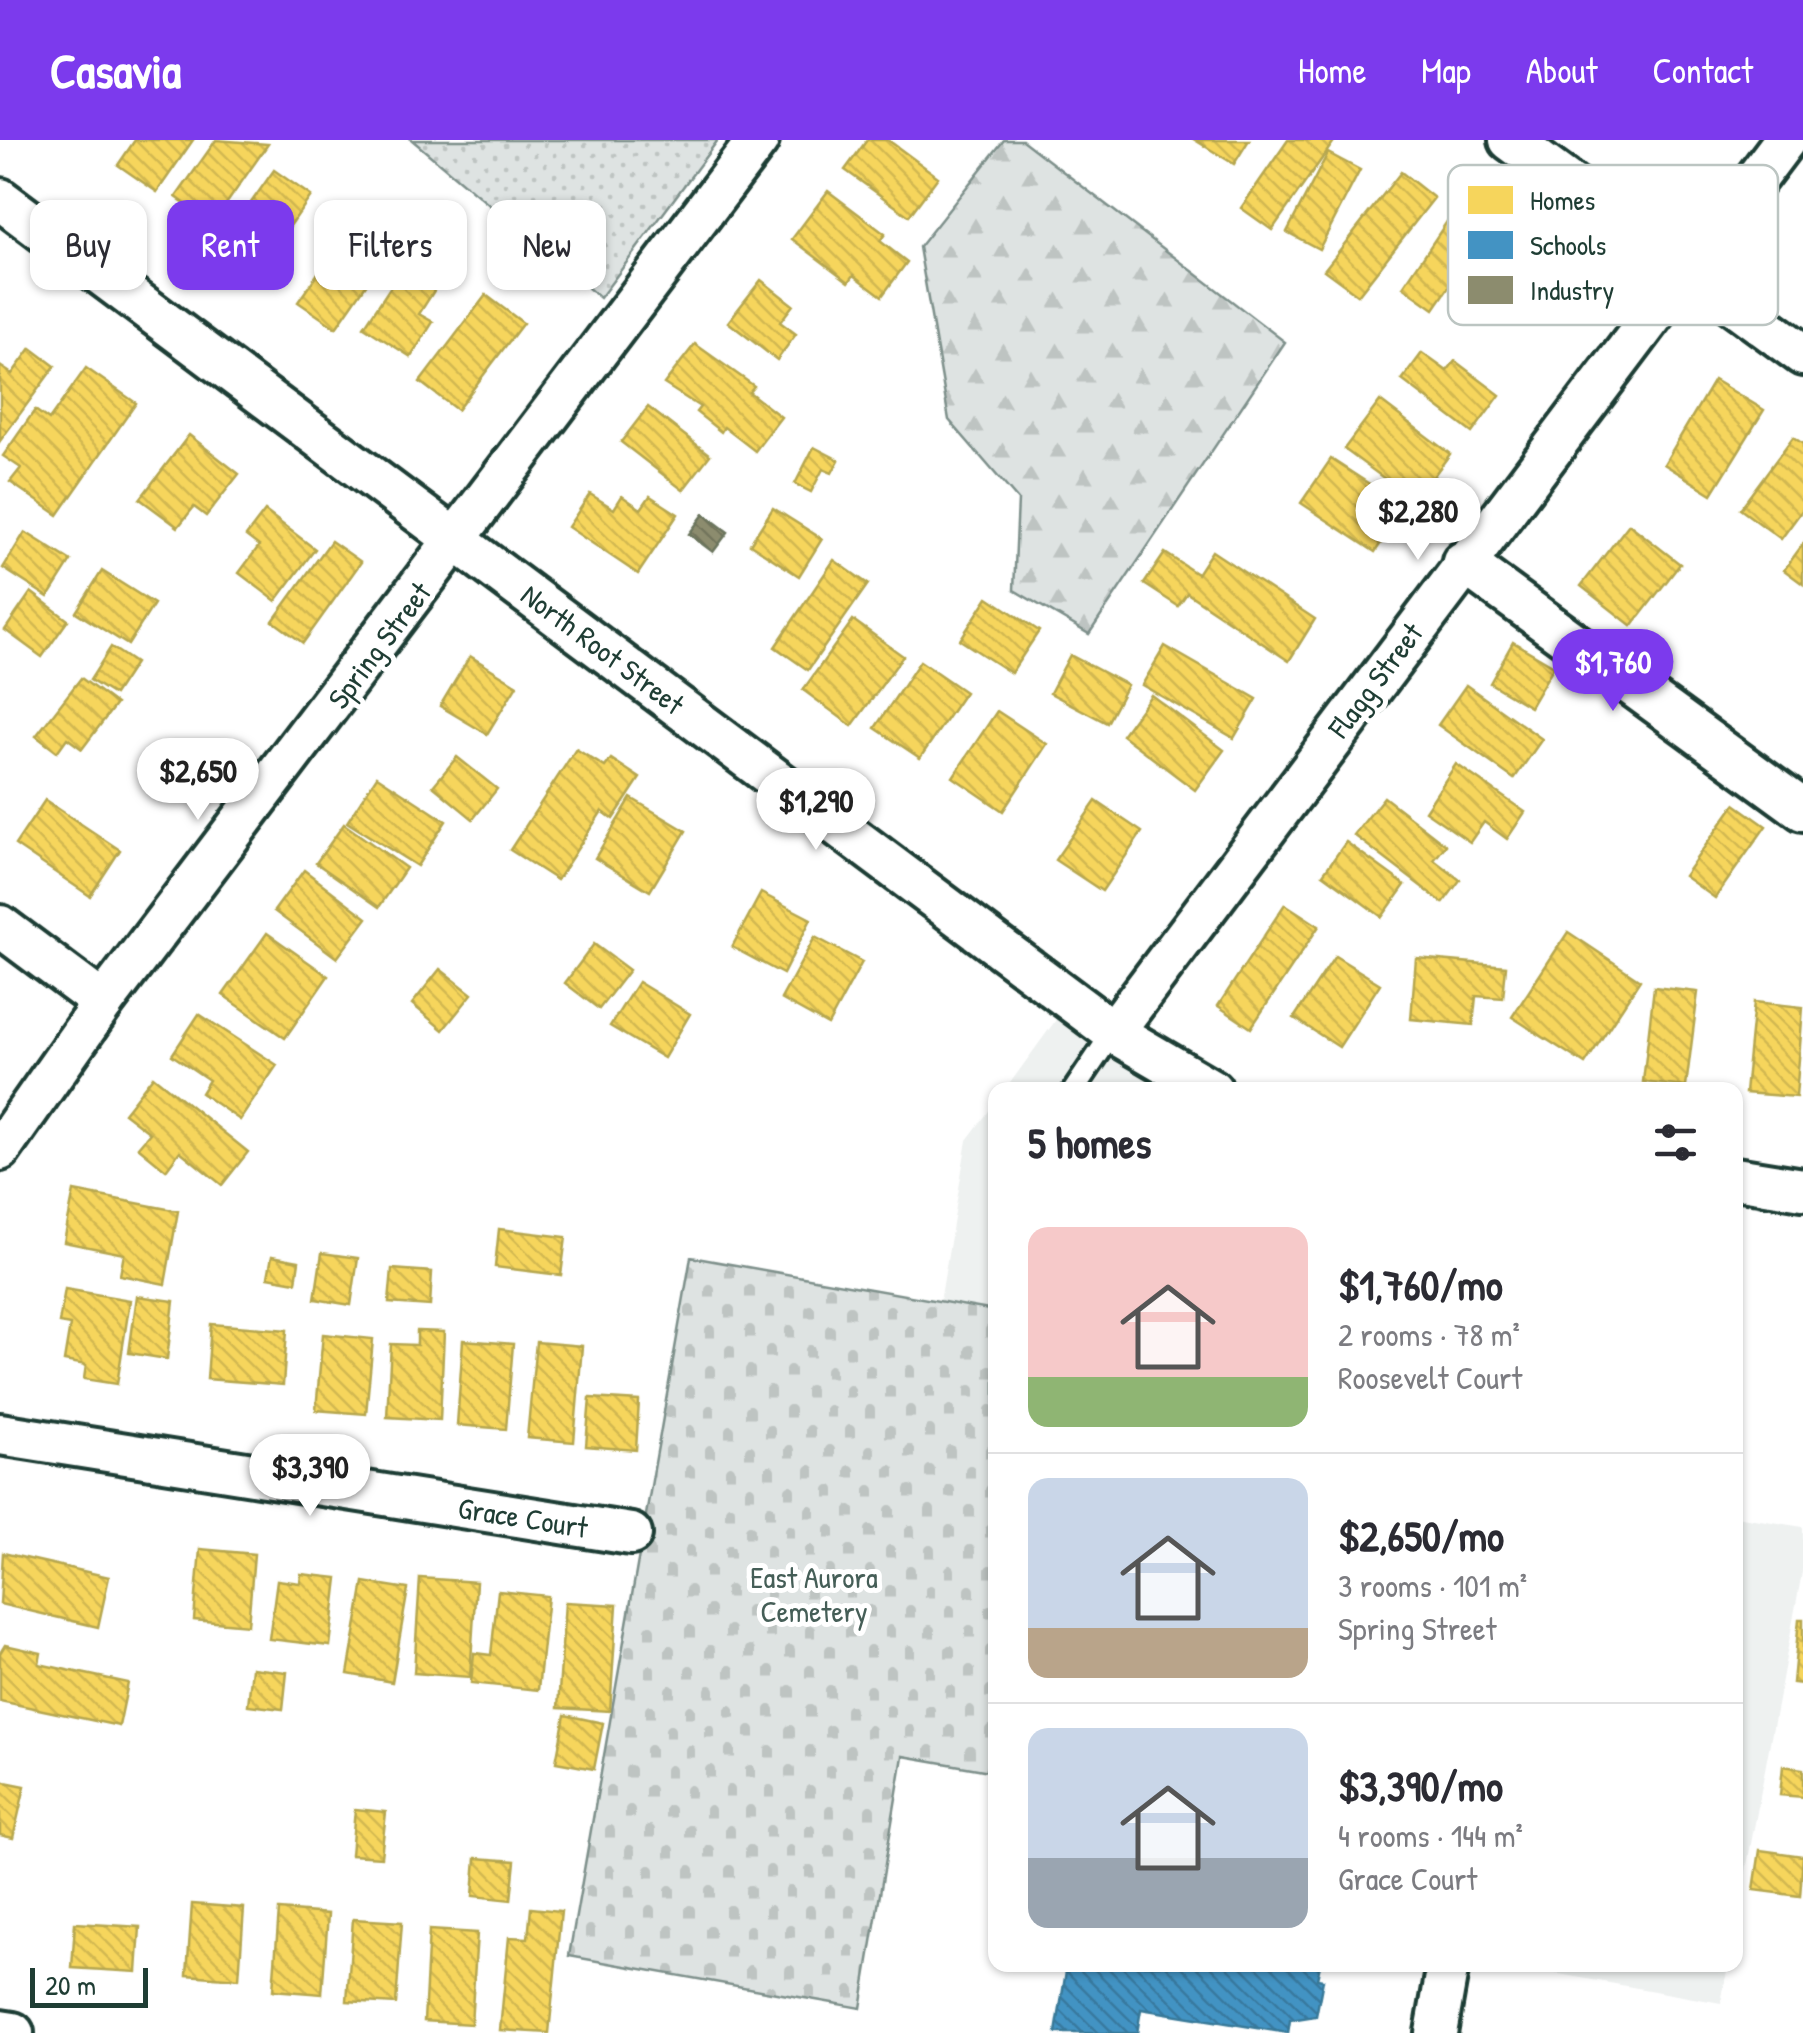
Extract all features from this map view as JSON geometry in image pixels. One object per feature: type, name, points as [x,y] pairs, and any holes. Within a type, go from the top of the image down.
[{"type":"street","name":"Spring Street","points":[[0,1150],[104,1003],[458,542],[758,140]]},
{"type":"street","points":[[1510,140],[1543,165]]},
{"type":"street","name":"Flagg Street","points":[[1766,165],[1785,140]]},
{"type":"street","name":"North Root Street","points":[[0,199],[1113,1032],[1198,1082]]},
{"type":"street","name":"Flagg Street","points":[[1113,1032],[1463,562],[1645,325]]},
{"type":"street","points":[[1761,325],[1803,355]]},
{"type":"street","points":[[1463,562],[1803,810]]},
{"type":"street","points":[[0,926],[104,1003]]},
{"type":"street","points":[[1743,1179],[1803,1188]]},
{"type":"street","name":"Grace Court","points":[[0,1434],[631,1534]]},
{"type":"street","points":[[1436,2033],[1447,1972]]},
{"type":"street","points":[[0,2031],[14,2033]]},
{"type":"lane","points":[[1081,1082],[1113,1032]]},
{"type":"shaded area","points":[[1066,1006],[1170,1082],[1011,1082]]},
{"type":"shaded area","points":[[988,1112],[988,1310],[940,1302],[967,1140]]},
{"type":"shaded area","points":[[1743,1517],[1803,1527],[1803,1567],[1743,1886]]},
{"type":"shaded area","points":[[1548,1972],[1727,1972],[1721,2003]]},
{"type":"green space","points":[[412,140],[718,140],[606,290],[606,200],[487,200],[487,203]]},
{"type":"green space","points":[[1004,140],[1022,140],[1285,342],[1089,634],[1014,590],[1018,500],[949,420],[919,247]]},
{"type":"green space","name":"East Aurora Cemetery","points":[[691,1257],[988,1310],[988,1771],[903,1756],[861,2008],[569,1956]]},
{"type":"building: Homes","points":[[135,140],[193,140],[157,192],[118,165]]},
{"type":"building: Homes","points":[[216,140],[268,144],[229,200],[176,197]]},
{"type":"building: Homes","points":[[867,140],[888,140],[938,177],[909,216],[845,170]]},
{"type":"building: Homes","points":[[1195,140],[1249,140],[1234,164]]},
{"type":"building: Homes","points":[[1288,140],[1335,140],[1272,230],[1241,208]]},
{"type":"building: Homes","points":[[1328,153],[1360,170],[1319,249],[1287,232]]},
{"type":"building: Homes","points":[[274,170],[311,196],[294,220],[294,200],[253,200]]},
{"type":"building: Homes","points":[[1401,172],[1434,198],[1358,295],[1324,270]]},
{"type":"building: Homes","points":[[828,191],[885,234],[880,241],[907,262],[882,296],[854,275],[849,282],[792,239]]},
{"type":"building: Homes","points":[[1448,220],[1448,289],[1434,309],[1403,287]]},
{"type":"building: Homes","points":[[314,279],[314,290],[362,290],[336,328],[298,302]]},
{"type":"building: Homes","points":[[761,280],[793,305],[780,322],[796,334],[777,360],[728,322]]},
{"type":"building: Homes","points":[[388,290],[434,290],[419,314],[433,322],[411,357],[364,327]]},
{"type":"building: Homes","points":[[486,295],[523,323],[457,410],[420,382]]},
{"type":"building: Homes","points":[[695,344],[754,386],[749,392],[781,417],[755,451],[724,427],[721,432],[696,412],[700,407],[664,384]]},
{"type":"building: Homes","points":[[31,348],[55,366],[0,441],[0,366],[12,374]]},
{"type":"building: Homes","points":[[1422,353],[1447,371],[1455,361],[1500,395],[1472,433],[1402,380]]},
{"type":"building: Homes","points":[[86,368],[136,403],[58,515],[10,482],[21,468],[3,456],[35,410],[49,420]]},
{"type":"building: Homes","points":[[1714,380],[1764,410],[1712,494],[1664,464]]},
{"type":"building: Homes","points":[[1380,401],[1450,454],[1415,501],[1344,449]]},
{"type":"building: Homes","points":[[648,407],[710,455],[683,490],[621,442]]},
{"type":"building: Homes","points":[[189,435],[239,474],[206,516],[194,507],[178,527],[140,499]]},
{"type":"building: Homes","points":[[1793,437],[1803,444],[1803,509],[1781,539],[1740,509]]},
{"type":"building: Homes","points":[[814,447],[839,460],[832,473],[823,469],[811,492],[795,484]]},
{"type":"building: Homes","points":[[1331,459],[1405,507],[1375,552],[1301,503]]},
{"type":"building: Homes","points":[[590,494],[614,509],[622,496],[641,509],[650,496],[678,514],[638,574],[568,527]]},
{"type":"building: Homes","points":[[773,508],[822,539],[799,576],[750,544]]},
{"type":"building: Homes","points":[[265,511],[315,549],[276,601],[239,573],[259,546],[246,536]]},
{"type":"building: Homes","points":[[1629,524],[1680,564],[1632,626],[1581,586]]},
{"type":"building: Homes","points":[[25,532],[71,561],[48,597],[3,568]]},
{"type":"building: Homes","points":[[331,541],[361,562],[303,643],[273,621]]},
{"type":"building: Homes","points":[[1803,544],[1803,584],[1784,570]]},
{"type":"building: Homes","points":[[1212,551],[1315,619],[1289,661],[1187,593],[1178,606],[1144,584],[1165,553],[1197,574]]},
{"type":"building: Homes","points":[[834,560],[868,584],[808,670],[775,647]]},
{"type":"building: Homes","points":[[102,571],[154,604],[128,645],[76,612]]},
{"type":"building: Homes","points":[[31,592],[68,620],[42,657],[5,630]]},
{"type":"building: Homes","points":[[988,597],[1039,631],[1011,673],[960,640]]},
{"type":"building: Homes","points":[[853,620],[903,656],[852,726],[803,690]]},
{"type":"building: Homes","points":[[1513,642],[1554,666],[1530,707],[1490,683]]},
{"type":"building: Homes","points":[[1165,646],[1257,699],[1234,738],[1142,685]]},
{"type":"building: Homes","points":[[111,647],[135,663],[114,695],[90,680]]},
{"type":"building: Homes","points":[[1070,655],[1127,685],[1107,723],[1050,693]]},
{"type":"building: Homes","points":[[470,656],[517,685],[487,734],[440,706]]},
{"type":"building: Homes","points":[[920,661],[965,692],[920,758],[875,728]]},
{"type":"building: Homes","points":[[81,678],[116,704],[82,749],[67,738],[57,752],[36,736]]},
{"type":"building: Homes","points":[[1466,685],[1542,739],[1514,779],[1438,725]]},
{"type":"building: Homes","points":[[1151,695],[1224,750],[1195,790],[1122,735]]},
{"type":"building: Homes","points":[[997,711],[1047,744],[1003,811],[953,777]]},
{"type":"building: Homes","points":[[576,749],[605,767],[611,759],[640,778],[613,819],[602,811],[557,880],[510,850]]},
{"type":"building: Homes","points":[[457,757],[497,789],[473,819],[433,786]]},
{"type":"building: Homes","points":[[1456,764],[1525,812],[1507,839],[1484,822],[1470,842],[1425,811]]},
{"type":"building: Homes","points":[[377,776],[446,821],[417,866],[347,822]]},
{"type":"building: Homes","points":[[1384,797],[1446,845],[1434,860],[1460,880],[1443,903],[1354,835]]},
{"type":"building: Homes","points":[[631,798],[686,831],[650,891],[595,858]]},
{"type":"building: Homes","points":[[45,800],[120,850],[90,896],[15,845]]},
{"type":"building: Homes","points":[[1096,801],[1142,832],[1102,891],[1055,860]]},
{"type":"building: Homes","points":[[1735,804],[1766,826],[1715,898],[1684,876]]},
{"type":"building: Homes","points":[[344,824],[406,868],[379,907],[316,863]]},
{"type":"building: Homes","points":[[1346,842],[1405,885],[1382,917],[1323,874]]},
{"type":"building: Homes","points":[[304,870],[367,918],[337,958],[274,911]]},
{"type":"building: Homes","points":[[761,893],[811,919],[783,974],[732,947]]},
{"type":"building: Homes","points":[[1285,904],[1319,926],[1251,1028],[1218,1006]]},
{"type":"building: Homes","points":[[1568,932],[1640,980],[1585,1064],[1512,1017]]},
{"type":"building: Homes","points":[[267,933],[328,976],[285,1038],[223,995]]},
{"type":"building: Homes","points":[[815,937],[862,962],[828,1025],[781,999]]},
{"type":"building: Homes","points":[[594,944],[629,970],[599,1009],[565,983]]},
{"type":"building: Homes","points":[[1335,956],[1380,984],[1339,1047],[1294,1018]]},
{"type":"building: Homes","points":[[1416,958],[1506,966],[1503,998],[1476,996],[1473,1025],[1411,1019]]},
{"type":"building: Homes","points":[[440,969],[472,994],[443,1030],[412,1004]]},
{"type":"building: Homes","points":[[638,982],[690,1014],[664,1058],[610,1026]]},
{"type":"building: Homes","points":[[1654,987],[1698,992],[1687,1082],[1643,1082]]},
{"type":"building: Homes","points":[[1754,1002],[1803,1007],[1796,1097],[1745,1093]]},
{"type":"building: Homes","points":[[199,1014],[277,1065],[240,1120],[201,1093],[209,1080],[172,1055]]},
{"type":"building: Homes","points":[[153,1076],[248,1152],[222,1185],[180,1151],[166,1170],[138,1147],[150,1133],[124,1113]]},
{"type":"building: Homes","points":[[74,1191],[178,1211],[165,1284],[120,1275],[124,1254],[64,1242]]},
{"type":"building: Homes","points":[[499,1229],[566,1237],[561,1275],[495,1267]]},
{"type":"building: Homes","points":[[322,1253],[358,1258],[351,1305],[315,1299]]},
{"type":"building: Homes","points":[[272,1256],[299,1261],[296,1282],[268,1277]]},
{"type":"building: Homes","points":[[392,1269],[432,1272],[430,1306],[389,1303]]},
{"type":"building: Homes","points":[[65,1289],[130,1300],[117,1384],[84,1379],[86,1365],[64,1361],[70,1325],[59,1323]]},
{"type":"building: Homes","points":[[137,1296],[174,1301],[167,1359],[129,1353]]},
{"type":"building: Homes","points":[[211,1324],[287,1330],[283,1385],[207,1379]]},
{"type":"building: Homes","points":[[417,1331],[444,1332],[440,1420],[387,1417],[391,1344],[417,1345]]},
{"type":"building: Homes","points":[[323,1334],[373,1339],[366,1414],[316,1410]]},
{"type":"building: Homes","points":[[463,1340],[513,1344],[506,1429],[457,1425]]},
{"type":"building: Homes","points":[[536,1342],[582,1346],[574,1442],[527,1438]]},
{"type":"building: Homes","points":[[590,1398],[639,1401],[636,1450],[586,1446]]},
{"type":"building: Homes","points":[[200,1549],[254,1554],[248,1625],[194,1620]]},
{"type":"building: Homes","points":[[3,1553],[109,1577],[98,1627],[0,1604]]},
{"type":"building: Homes","points":[[301,1574],[338,1578],[330,1646],[269,1639],[277,1580],[300,1583]]},
{"type":"building: Homes","points":[[420,1578],[476,1582],[470,1677],[414,1673]]},
{"type":"building: Homes","points":[[364,1582],[408,1589],[392,1682],[348,1674]]},
{"type":"building: Homes","points":[[498,1591],[548,1596],[538,1690],[471,1683],[474,1653],[491,1655]]},
{"type":"building: Homes","points":[[565,1602],[617,1605],[610,1711],[558,1708]]},
{"type":"building: Homes","points":[[1799,1619],[1803,1619],[1803,1684],[1793,1683]]},
{"type":"building: Homes","points":[[5,1645],[41,1653],[39,1664],[128,1683],[119,1726],[0,1701],[0,1653]]},
{"type":"building: Homes","points":[[252,1668],[287,1672],[283,1709],[248,1705]]},
{"type":"building: Homes","points":[[565,1715],[603,1723],[594,1769],[556,1762]]},
{"type":"building: Homes","points":[[1783,1766],[1803,1769],[1803,1797],[1780,1795]]},
{"type":"building: Homes","points":[[0,1781],[25,1786],[13,1838],[0,1835]]},
{"type":"building: Homes","points":[[355,1809],[386,1812],[381,1857],[351,1855]]},
{"type":"building: Homes","points":[[1760,1850],[1803,1856],[1800,1896],[1754,1890]]},
{"type":"building: Homes","points":[[476,1858],[515,1861],[511,1900],[473,1896]]},
{"type":"building: Homes","points":[[192,1904],[244,1908],[239,1979],[187,1975]]},
{"type":"building: Homes","points":[[531,1908],[561,1911],[549,2033],[500,2030],[509,1937],[528,1938]]},
{"type":"building: Homes","points":[[279,1910],[328,1914],[322,1994],[273,1990]]},
{"type":"building: Homes","points":[[353,1919],[402,1922],[396,2004],[347,2001]]},
{"type":"building: Homes","points":[[75,1923],[140,1927],[137,1972],[72,1968]]},
{"type":"building: Homes","points":[[429,1930],[477,1933],[471,2024],[424,2021]]},
{"type":"building: Schools","points":[[1066,1972],[1318,1972],[1317,1979],[1323,1980],[1316,2016],[1290,2020],[1288,2033],[1141,2009],[1137,2033],[1056,2033]]},
{"type":"building: Industry","points":[[704,514],[728,532],[713,552],[689,534]]}]
